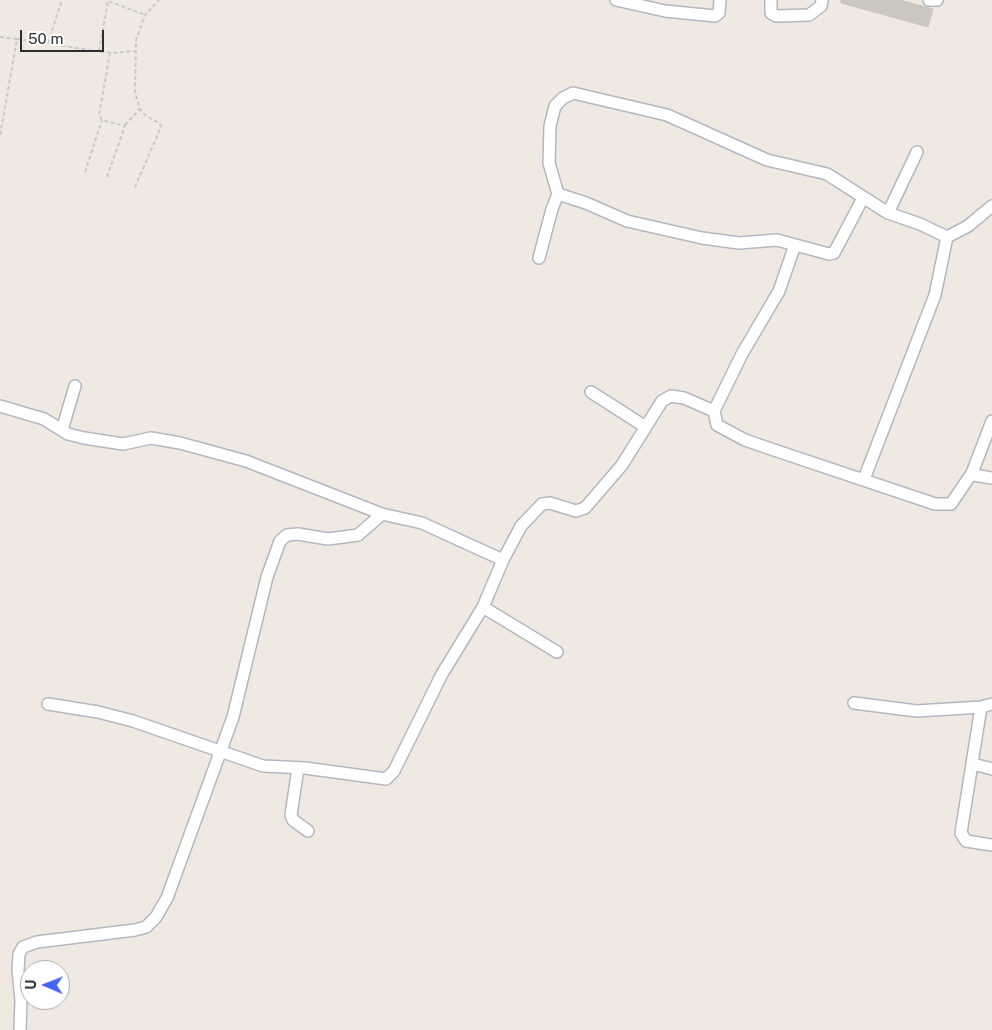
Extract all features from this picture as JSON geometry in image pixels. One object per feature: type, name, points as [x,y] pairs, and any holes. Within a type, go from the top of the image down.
[{"type":"street","points":[[616,0],[665,5],[715,16],[719,13],[720,0]]},
{"type":"street","points":[[771,0],[771,13],[776,16],[809,15],[821,6],[822,0]]},
{"type":"street","points":[[929,0],[937,0]]},
{"type":"street","points":[[539,258],[558,194],[549,163],[548,135],[555,106],[572,93],[667,115],[767,160],[827,174],[844,182],[863,198],[888,213],[920,224],[948,237]]},
{"type":"street","points":[[888,213],[917,152]]},
{"type":"street","points":[[558,194],[586,203],[627,221],[702,238],[739,243],[777,240],[824,254],[834,253],[863,198]]},
{"type":"street","points":[[864,479],[935,295],[948,237],[968,226],[992,206]]},
{"type":"street","points":[[795,245],[779,291],[742,354],[714,411],[717,425],[739,437],[774,450],[945,505],[951,504],[972,472],[992,421]]},
{"type":"street","points":[[62,430],[75,386]]},
{"type":"street","points":[[591,392],[644,426]]},
{"type":"street","points":[[48,704],[98,712],[133,721],[263,766],[298,768],[380,779],[390,776],[442,674],[483,606],[503,560],[522,526],[542,504],[550,503],[576,511],[585,508],[622,465],[644,426],[662,400],[670,396],[684,398],[714,411]]},
{"type":"street","points":[[0,406],[44,419],[62,430],[84,438],[123,444],[151,438],[180,443],[246,461],[382,514],[422,523],[503,560]]},
{"type":"street","points":[[972,472],[974,475],[992,478]]},
{"type":"street","points":[[20,1030],[21,1000],[18,970],[23,947],[37,942],[136,930],[146,927],[156,917],[167,898],[233,717],[267,577],[280,541],[287,535],[298,534],[328,539],[358,534],[382,514]]},
{"type":"street","points":[[483,606],[557,652]]},
{"type":"street","points":[[854,703],[917,711],[987,705],[973,764],[961,833],[966,841],[992,845]]},
{"type":"street","points":[[973,764],[992,769]]},
{"type":"street","points":[[298,768],[291,815],[293,820],[308,831]]},
{"type":"path","points":[[48,43],[62,0]]},
{"type":"path","points":[[104,0],[145,15]]},
{"type":"path","points":[[135,187],[160,127],[160,124],[144,114],[140,109],[135,92],[136,40],[145,15],[159,0]]},
{"type":"path","points":[[99,51],[109,1]]},
{"type":"path","points":[[0,36],[110,53],[135,51]]},
{"type":"path","points":[[0,136],[17,40]]},
{"type":"path","points":[[85,172],[102,120],[99,114],[110,53]]},
{"type":"path","points":[[107,176],[125,126],[140,109]]},
{"type":"path","points":[[102,120],[125,126]]},
{"type":"building","points":[[841,0],[900,0],[933,9],[928,27],[841,3]]}]
